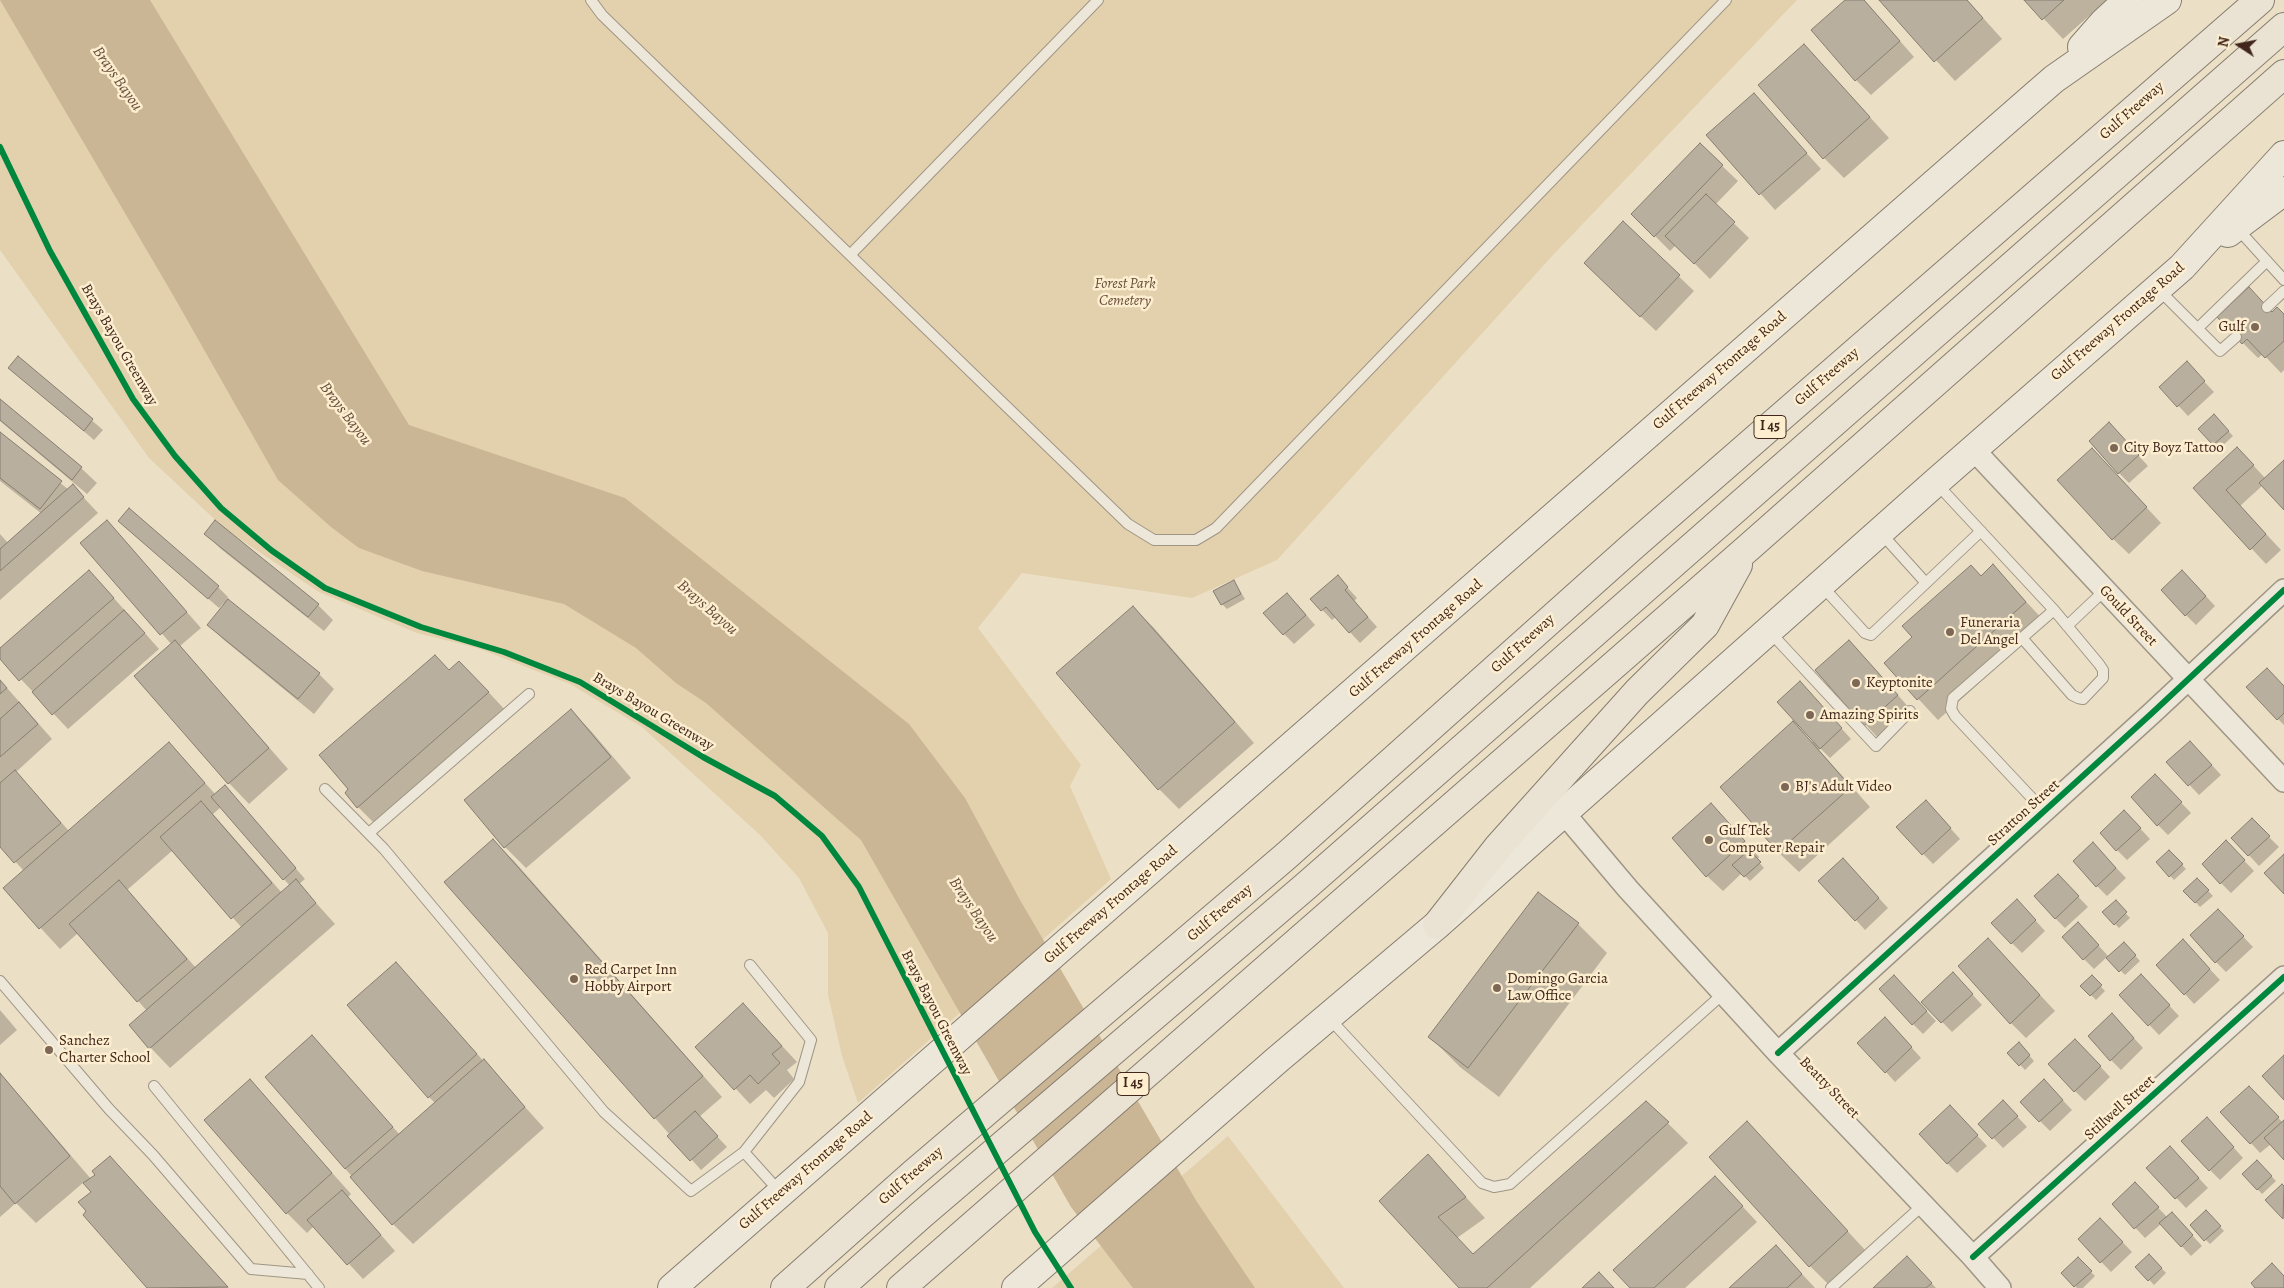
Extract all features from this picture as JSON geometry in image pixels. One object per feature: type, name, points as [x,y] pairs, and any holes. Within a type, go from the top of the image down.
[{"type":"highway","name":"Gulf Freeway","points":[[785,1288],[913,1174],[1286,856],[1634,545],[2258,1]]},
{"type":"highway","points":[[839,1288],[921,1215],[1306,886],[2283,28]]},
{"type":"highway","name":"I 45","points":[[901,1288],[1748,548],[2284,74]]},
{"type":"highway","points":[[1437,925],[1498,847],[1617,714],[1705,625],[1748,548]]},
{"type":"main road","points":[[2054,79],[2104,22],[2128,0]]},
{"type":"main road","name":"Gulf Freeway Frontage Road","points":[[672,1288],[1223,808],[2054,79],[2167,0]]},
{"type":"main road","name":"Gulf Freeway Frontage Road","points":[[1016,1288],[1277,1060],[1437,925],[1768,630],[2182,267],[2284,155]]},
{"type":"main road","points":[[2182,267],[2284,191]]},
{"type":"street","name":"Gould Street","points":[[1973,449],[2104,592],[2284,782]]},
{"type":"street","name":"Stratton Street","points":[[1778,1053],[2284,590]]},
{"type":"street","name":"Beatty Street","points":[[1563,812],[1628,890],[1778,1053],[1924,1204],[2000,1288]]},
{"type":"street","name":"Stillwell Street","points":[[1973,1257],[2284,977]]},
{"type":"lane","points":[[592,0],[602,15],[1128,524],[1154,540],[1196,540],[1216,528],[1726,0]]},
{"type":"lane","points":[[851,254],[1098,0]]},
{"type":"lane","points":[[2236,227],[2284,280]]},
{"type":"lane","points":[[2198,328],[2267,262]]},
{"type":"lane","points":[[2157,289],[2220,351],[2236,337]]},
{"type":"lane","points":[[2267,307],[2284,291]]},
{"type":"lane","points":[[1936,482],[2054,610],[2103,670],[2103,678],[2083,699],[2072,695],[2022,638]]},
{"type":"lane","points":[[1821,584],[1865,633],[1871,635],[1981,531]]},
{"type":"lane","points":[[1879,532],[1926,583]]},
{"type":"lane","points":[[2067,626],[2104,592]]},
{"type":"lane","points":[[2044,811],[1955,716],[1952,709],[1953,698],[2054,610]]},
{"type":"lane","points":[[1768,630],[1876,746],[1910,711]]},
{"type":"lane","points":[[368,833],[529,694]]},
{"type":"lane","points":[[325,789],[368,833],[604,1112],[691,1191],[744,1152],[799,1082],[812,1040],[750,965]]},
{"type":"lane","points":[[0,981],[109,1109],[153,1155],[251,1269],[308,1274]]},
{"type":"lane","points":[[1328,1017],[1482,1183],[1494,1187],[1510,1184],[1724,993]]},
{"type":"lane","points":[[154,1086],[319,1288]]},
{"type":"lane","points":[[744,1152],[781,1193]]},
{"type":"lane","points":[[1831,1288],[1924,1204]]},
{"type":"green space","name":"Forest Park Cemetery","points":[[0,0],[1797,0],[1553,255],[1277,560],[1192,598],[1022,573],[978,628],[1081,765],[1070,786],[1111,879],[858,1103],[842,1056],[828,995],[828,933],[799,878],[761,836],[642,727],[570,684],[477,648],[417,633],[319,592],[225,529],[149,458],[0,250]]},
{"type":"green space","points":[[1228,1136],[1344,1288],[1052,1288]]},
{"type":"water","name":"Brays Bayou","points":[[0,0],[150,0],[409,425],[625,498],[909,724],[965,798],[1020,900],[1197,1202],[1255,1288],[1133,1288],[1071,1207],[861,840],[706,703],[676,683],[636,648],[564,604],[422,571],[359,548],[331,527],[278,480],[173,295]]},
{"type":"building","points":[[1845,0],[1864,0],[1900,41],[1855,81],[1811,30]]},
{"type":"building","points":[[1879,0],[1967,0],[1983,18],[1934,62]]},
{"type":"building","points":[[2024,0],[2064,0],[2042,20]]},
{"type":"building","points":[[1804,44],[1870,117],[1823,159],[1758,85]]},
{"type":"building","points":[[1754,93],[1807,153],[1759,195],[1706,135]]},
{"type":"building","points":[[1700,143],[1723,165],[1654,237],[1631,214]]},
{"type":"building","points":[[1706,194],[1735,222],[1694,264],[1665,236]]},
{"type":"building","points":[[1623,221],[1680,275],[1640,317],[1584,263]]},
{"type":"building","name":"Gulf","points":[[2249,287],[2272,312],[2277,307],[2284,314],[2284,341],[2265,358],[2247,339],[2242,344],[2217,317]]},
{"type":"building","points":[[18,356],[93,419],[84,431],[8,368]]},
{"type":"building","points":[[2187,361],[2205,381],[2177,407],[2159,387]]},
{"type":"building","points":[[0,399],[82,467],[72,480],[0,420]]},
{"type":"building","points":[[2214,414],[2229,431],[2213,445],[2198,429]]},
{"type":"building","name":"City Boyz Tattoo","points":[[2109,422],[2139,455],[2118,474],[2089,441]]},
{"type":"building","points":[[0,432],[62,481],[40,509],[0,478]]},
{"type":"building","points":[[2237,447],[2254,465],[2226,490],[2266,534],[2250,550],[2193,488]]},
{"type":"building","points":[[2092,448],[2147,507],[2112,540],[2057,480]]},
{"type":"building","points":[[2284,460],[2284,510],[2259,483]]},
{"type":"building","points":[[73,484],[84,497],[0,571],[0,549]]},
{"type":"building","points":[[129,508],[219,586],[208,599],[118,521]]},
{"type":"building","points":[[107,520],[187,612],[160,635],[80,543]]},
{"type":"building","points":[[215,520],[319,604],[308,617],[204,534]]},
{"type":"building","name":"Funeraria Del Angel","points":[[1993,564],[2026,602],[1917,700],[1884,663],[1912,637],[1902,626],[1971,565],[1981,576]]},
{"type":"building","points":[[89,570],[114,598],[19,681],[0,659],[0,648]]},
{"type":"building","points":[[2182,570],[2206,596],[2185,616],[2161,590]]},
{"type":"building","points":[[1338,575],[1348,587],[1345,590],[1368,617],[1349,633],[1326,607],[1321,611],[1310,599]]},
{"type":"building","points":[[1234,580],[1241,594],[1221,605],[1213,591]]},
{"type":"building","points":[[1287,593],[1306,615],[1283,635],[1263,613]]},
{"type":"building","points":[[228,599],[320,673],[298,699],[207,625]]},
{"type":"building","points":[[1133,606],[1235,722],[1158,790],[1056,673]]},
{"type":"building","points":[[124,610],[145,633],[52,715],[32,692]]},
{"type":"building","points":[[175,640],[269,748],[228,784],[134,676]]},
{"type":"building","name":"Keyptonite","points":[[1849,640],[1898,695],[1864,726],[1815,670]]},
{"type":"building","points":[[435,655],[449,670],[459,661],[489,692],[357,808],[345,793],[348,789],[319,755]]},
{"type":"building","points":[[2267,668],[2284,686],[2284,713],[2277,720],[2246,687]]},
{"type":"building","points":[[0,680],[7,688],[0,694]]},
{"type":"building","name":"Amazing Spirits","points":[[1800,681],[1842,728],[1820,749],[1777,702]]},
{"type":"building","points":[[19,702],[38,724],[0,757],[0,719]]},
{"type":"building","points":[[571,709],[611,757],[504,848],[464,800]]},
{"type":"building","name":"BJ's Adult Video","points":[[1793,721],[1851,787],[1778,852],[1720,787]]},
{"type":"building","points":[[2190,741],[2212,765],[2188,786],[2166,762]]},
{"type":"building","points":[[169,742],[205,783],[39,929],[3,888]]},
{"type":"building","points":[[15,770],[61,823],[14,863],[0,847],[0,783]]},
{"type":"building","points":[[2155,774],[2182,802],[2157,826],[2131,797]]},
{"type":"building","points":[[225,785],[296,868],[283,880],[211,797]]},
{"type":"building","points":[[1926,800],[1951,828],[1922,855],[1896,827]]},
{"type":"building","points":[[201,801],[272,883],[231,919],[160,837]]},
{"type":"building","name":"Gulf Tek Computer Repair","points":[[1711,803],[1745,841],[1706,877],[1672,838]]},
{"type":"building","points":[[2124,810],[2141,828],[2116,851],[2100,833]]},
{"type":"building","points":[[2252,818],[2270,836],[2248,856],[2231,838]]},
{"type":"building","name":"Red Carpet Inn Hobby Airport","points":[[493,839],[703,1076],[654,1119],[444,882]]},
{"type":"building","points":[[2226,840],[2245,860],[2220,884],[2202,864]]},
{"type":"building","points":[[2093,842],[2116,868],[2096,887],[2073,861]]},
{"type":"building","points":[[1749,850],[1761,862],[1744,877],[1732,865]]},
{"type":"building","points":[[2169,850],[2183,864],[2169,877],[2156,862]]},
{"type":"building","points":[[2284,854],[2284,894],[2264,873]]},
{"type":"building","points":[[1843,858],[1879,898],[1855,921],[1818,881]]},
{"type":"building","points":[[2058,874],[2079,896],[2055,919],[2034,896]]},
{"type":"building","points":[[2197,878],[2209,890],[2195,903],[2183,891]]},
{"type":"building","points":[[296,879],[316,903],[149,1049],[129,1025]]},
{"type":"building","points":[[119,880],[187,959],[137,1002],[69,924]]},
{"type":"building","points":[[1538,892],[1579,923],[1468,1068],[1428,1037]]},
{"type":"building","points":[[2017,899],[2036,920],[2011,944],[1991,923]]},
{"type":"building","points":[[2116,900],[2127,912],[2114,925],[2102,912]]},
{"type":"building","points":[[2218,909],[2244,936],[2215,963],[2190,935]]},
{"type":"building","points":[[2078,922],[2099,945],[2083,960],[2062,937]]},
{"type":"building","points":[[1988,938],[2040,995],[2010,1024],[1958,966]]},
{"type":"building","points":[[2183,939],[2210,969],[2184,995],[2156,965]]},
{"type":"building","points":[[2124,942],[2136,955],[2119,972],[2106,958]]},
{"type":"building","points":[[396,962],[477,1054],[428,1098],[347,1005]]},
{"type":"building","points":[[1953,972],[1973,994],[1941,1023],[1921,1002]]},
{"type":"building","points":[[2141,974],[2170,1005],[2148,1026],[2119,995]]},
{"type":"building","points":[[1894,975],[1927,1011],[1912,1025],[1879,989]]},
{"type":"building","points":[[2092,975],[2102,985],[2090,996],[2080,986]]},
{"type":"building","points":[[743,1003],[782,1046],[772,1054],[780,1063],[758,1084],[750,1075],[734,1090],[695,1047]]},
{"type":"building","points":[[2112,1013],[2134,1038],[2110,1061],[2088,1036]]},
{"type":"building","points":[[1885,1017],[1912,1047],[1885,1073],[1857,1043]]},
{"type":"building","points":[[312,1035],[393,1127],[345,1169],[265,1077]]},
{"type":"building","points":[[2075,1039],[2101,1066],[2074,1092],[2048,1064]]},
{"type":"building","points":[[2019,1042],[2030,1055],[2019,1066],[2007,1053]]},
{"type":"building","points":[[2284,1055],[2284,1100],[2262,1076]]},
{"type":"building","points":[[484,1059],[525,1107],[392,1225],[350,1177]]},
{"type":"building","points":[[0,1073],[70,1156],[15,1204],[0,1186]]},
{"type":"building","points":[[250,1079],[332,1173],[286,1214],[204,1120]]},
{"type":"building","points":[[2044,1079],[2063,1100],[2039,1122],[2020,1102]]},
{"type":"building","points":[[2249,1086],[2279,1117],[2250,1144],[2220,1112]]},
{"type":"building","points":[[2003,1100],[2018,1116],[1992,1139],[1978,1124]]},
{"type":"building","points":[[1646,1101],[1669,1122],[1487,1288],[1459,1288],[1379,1201],[1428,1154],[1466,1197],[1438,1217],[1473,1254]]},
{"type":"building","points":[[1950,1105],[1978,1135],[1947,1164],[1919,1134]]},
{"type":"building","points":[[695,1111],[718,1136],[690,1161],[667,1136]]},
{"type":"building","points":[[2207,1117],[2234,1147],[2209,1171],[2181,1141]]},
{"type":"building","points":[[2284,1120],[2284,1160],[2264,1138]]},
{"type":"building","points":[[1747,1121],[1848,1231],[1809,1267],[1709,1157]]},
{"type":"building","points":[[2170,1146],[2199,1178],[2175,1199],[2146,1168]]},
{"type":"building","points":[[110,1156],[228,1287],[147,1288],[83,1215],[86,1211],[78,1202],[91,1192],[83,1183],[95,1175],[92,1171]]},
{"type":"building","points":[[2257,1160],[2272,1176],[2257,1190],[2242,1174]]},
{"type":"building","points":[[1715,1176],[1743,1206],[1654,1288],[1630,1288],[1613,1270]]},
{"type":"building","points":[[2135,1182],[2159,1207],[2134,1229],[2112,1204]]},
{"type":"building","points":[[2282,1184],[2284,1186],[2283,1219],[2265,1200]]},
{"type":"building","points":[[342,1190],[381,1235],[347,1265],[307,1220]]},
{"type":"building","points":[[2206,1210],[2221,1226],[2204,1241],[2190,1225]]},
{"type":"building","points":[[2172,1212],[2193,1235],[2181,1247],[2159,1223]]},
{"type":"building","points":[[2100,1218],[2123,1242],[2100,1263],[2078,1239]]},
{"type":"building","points":[[1776,1245],[1802,1274],[1787,1288],[1729,1288]]},
{"type":"building","points":[[2149,1254],[2162,1268],[2148,1281],[2135,1267]]},
{"type":"building","points":[[1907,1256],[1932,1283],[1926,1288],[1873,1288]]},
{"type":"building","points":[[2078,1257],[2092,1271],[2074,1287],[2061,1273]]},
{"type":"building","points":[[2272,1263],[2284,1276],[2284,1288],[2255,1288],[2251,1283]]},
{"type":"building","points":[[1599,1272],[1614,1288],[1582,1288]]},
{"type":"cycle path","name":"Brays Bayou Greenway","points":[[0,147],[50,251],[133,399],[175,456],[221,508],[271,550],[325,588],[421,627],[504,652],[580,682],[703,757],[775,796],[822,836],[859,887],[1035,1232],[1071,1288]]},
{"type":"cycle path","points":[[1778,1053],[2151,714],[2284,590]]},
{"type":"cycle path","points":[[1973,1257],[2284,977]]},
{"type":"place","name":"Gulf","points":[[2255,327]]},
{"type":"place","name":"City Boyz Tattoo","points":[[2114,448]]},
{"type":"place","name":"Funeraria Del Angel","points":[[1950,632]]},
{"type":"place","name":"Keyptonite","points":[[1856,683]]},
{"type":"place","name":"Amazing Spirits","points":[[1810,715]]},
{"type":"place","name":"BJ's Adult Video","points":[[1785,787]]},
{"type":"place","name":"Gulf Tek Computer Repair","points":[[1709,840]]},
{"type":"place","name":"Red Carpet Inn Hobby Airport","points":[[574,979]]},
{"type":"place","name":"Domingo Garcia Law Office","points":[[1497,988]]},
{"type":"place","name":"Sanchez Charter School","points":[[49,1050]]}]
